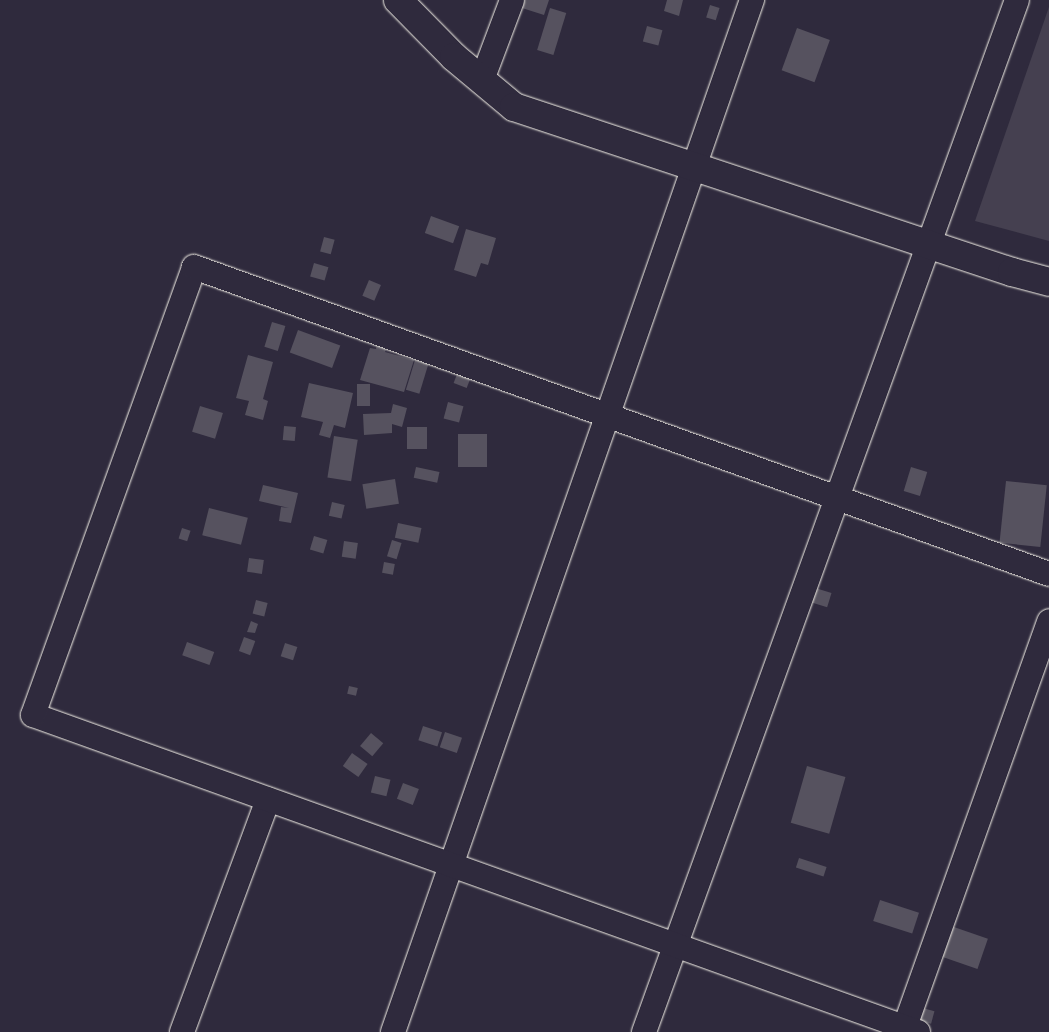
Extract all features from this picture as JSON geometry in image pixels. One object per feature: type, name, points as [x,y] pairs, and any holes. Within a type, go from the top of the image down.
[{"type":"main road","points":[[398,0],[454,57],[514,107],[929,245],[1049,282]]},
{"type":"street","points":[[482,80],[512,0]]},
{"type":"street","points":[[393,1032],[752,0]]},
{"type":"street","points":[[644,1032],[1017,0]]},
{"type":"street","points":[[1049,574],[194,267],[33,714],[909,1030],[1049,621]]},
{"type":"street","points":[[182,1032],[268,799]]},
{"type":"shaded area","points":[[1049,7],[1049,241],[975,221]]},
{"type":"building","points":[[525,0],[549,0],[544,15],[522,8]]},
{"type":"building","points":[[667,0],[683,0],[679,16],[664,11]]},
{"type":"building","points":[[710,5],[720,8],[716,20],[706,17]]},
{"type":"building","points":[[550,8],[566,13],[553,55],[537,50]]},
{"type":"building","points":[[647,26],[662,30],[658,46],[643,41]]},
{"type":"building","points":[[797,28],[830,40],[814,82],[782,70]]},
{"type":"building","points":[[431,216],[459,226],[453,243],[425,233]]},
{"type":"building","points":[[466,229],[496,238],[488,265],[481,263],[476,277],[454,270]]},
{"type":"building","points":[[324,237],[335,240],[331,254],[320,251]]},
{"type":"building","points":[[314,263],[328,267],[325,281],[310,276]]},
{"type":"building","points":[[369,280],[381,285],[374,301],[362,296]]},
{"type":"building","points":[[272,322],[285,326],[278,351],[264,347]]},
{"type":"building","points":[[298,330],[340,345],[332,368],[290,353]]},
{"type":"building","points":[[377,343],[387,346],[385,352],[414,360],[404,392],[360,380],[370,348],[376,349]]},
{"type":"building","points":[[248,355],[273,362],[263,399],[268,401],[263,420],[245,415],[249,401],[236,398]]},
{"type":"building","points":[[415,360],[428,364],[419,394],[406,390]]},
{"type":"building","points":[[459,369],[472,374],[467,388],[454,383]]},
{"type":"building","points":[[309,383],[353,393],[345,428],[334,425],[330,438],[319,435],[323,422],[301,417]]},
{"type":"building","points":[[357,384],[370,384],[370,406],[357,406]]},
{"type":"building","points":[[448,402],[463,406],[459,423],[444,418]]},
{"type":"building","points":[[393,404],[407,408],[402,427],[392,424],[392,433],[364,435],[363,414],[391,413]]},
{"type":"building","points":[[200,406],[223,413],[215,439],[192,432]]},
{"type":"building","points":[[284,426],[296,427],[295,441],[283,440]]},
{"type":"building","points":[[407,427],[427,427],[427,449],[407,449]]},
{"type":"building","points":[[458,434],[487,434],[487,467],[458,467]]},
{"type":"building","points":[[334,436],[358,440],[351,481],[327,477]]},
{"type":"building","points":[[416,467],[439,472],[437,483],[414,478]]},
{"type":"building","points":[[911,467],[927,472],[920,496],[904,491]]},
{"type":"building","points":[[395,479],[399,504],[366,509],[362,484]]},
{"type":"building","points":[[1006,481],[1047,485],[1040,547],[1000,543]]},
{"type":"building","points":[[263,485],[298,493],[291,523],[279,521],[281,507],[289,508],[259,501]]},
{"type":"building","points":[[332,502],[345,505],[342,519],[329,516]]},
{"type":"building","points":[[209,508],[248,518],[241,545],[202,535]]},
{"type":"building","points":[[398,523],[421,528],[418,543],[395,538]]},
{"type":"building","points":[[182,528],[191,531],[187,541],[179,538]]},
{"type":"building","points":[[314,536],[327,540],[323,553],[310,549]]},
{"type":"building","points":[[392,540],[402,543],[397,559],[387,556]]},
{"type":"building","points":[[344,541],[358,543],[356,559],[342,557]]},
{"type":"building","points":[[249,558],[264,560],[262,574],[247,572]]},
{"type":"building","points":[[384,562],[395,564],[393,575],[382,573]]},
{"type":"building","points":[[799,583],[832,593],[827,607],[795,597]]},
{"type":"building","points":[[256,600],[268,603],[264,616],[253,614]]},
{"type":"building","points":[[251,621],[258,624],[255,633],[247,632]]},
{"type":"building","points":[[244,637],[255,641],[250,655],[239,651]]},
{"type":"building","points":[[187,642],[214,652],[209,665],[182,655]]},
{"type":"building","points":[[285,643],[297,647],[293,660],[281,656]]},
{"type":"building","points":[[349,686],[358,688],[356,696],[347,694]]},
{"type":"building","points":[[423,726],[442,732],[437,746],[418,740]]},
{"type":"building","points":[[445,732],[462,738],[457,753],[440,747]]},
{"type":"building","points":[[371,733],[383,743],[372,756],[360,746]]},
{"type":"building","points":[[352,753],[368,764],[358,777],[343,766]]},
{"type":"building","points":[[807,766],[845,777],[829,834],[791,823]]},
{"type":"building","points":[[375,776],[391,780],[386,796],[371,792]]},
{"type":"building","points":[[403,783],[419,789],[413,805],[397,799]]},
{"type":"building","points":[[799,858],[827,867],[823,876],[796,868]]},
{"type":"building","points":[[880,900],[919,913],[912,934],[873,921]]},
{"type":"building","points":[[951,926],[988,939],[977,969],[941,956]]},
{"type":"building","points":[[919,1007],[934,1011],[931,1024],[916,1020]]}]
